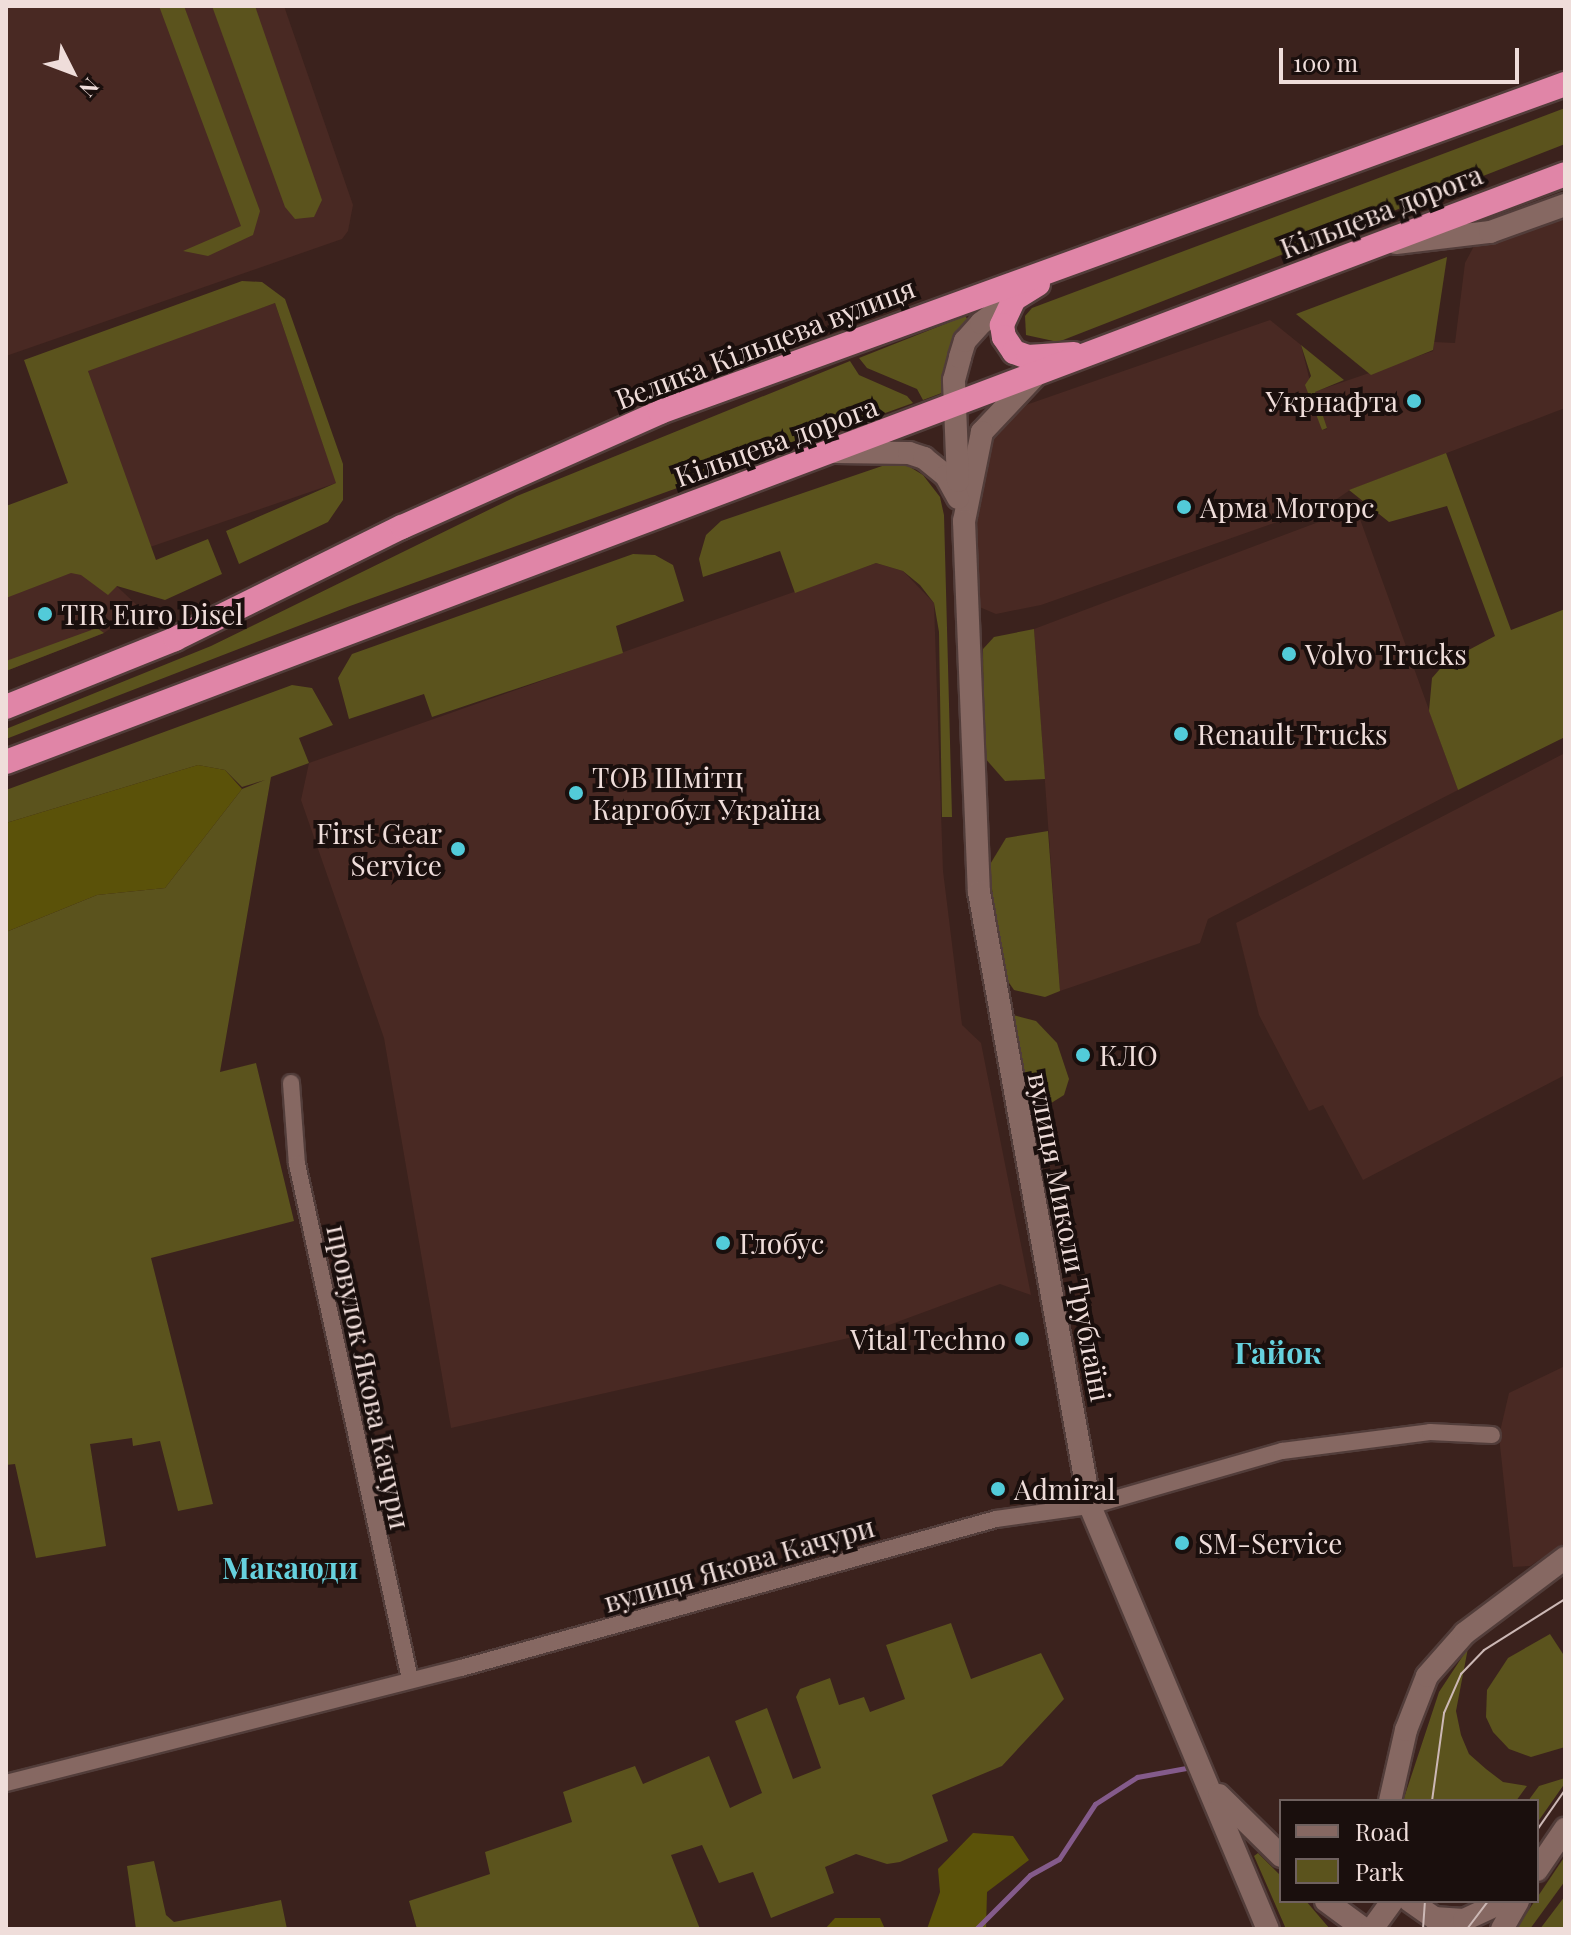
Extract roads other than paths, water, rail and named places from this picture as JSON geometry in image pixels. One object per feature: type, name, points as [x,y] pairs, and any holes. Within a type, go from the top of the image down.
[{"type":"highway","name":"Велика Кільцева вулиця","points":[[6,707],[189,632],[402,527],[660,412],[1565,84]]},
{"type":"highway","name":"Кільцева дорога","points":[[6,762],[836,452],[1370,245],[1565,174]]},
{"type":"highway","points":[[1070,263],[1014,299],[1002,325],[1014,352],[1028,357],[1096,353]]},
{"type":"main road","points":[[1370,245],[1490,232],[1565,205]]},
{"type":"main road","points":[[961,510],[954,380],[965,341],[1014,299]]},
{"type":"main road","name":"вулиця Миколи Трублаїні","points":[[1034,377],[982,432],[974,448],[961,510],[979,892],[1090,1506],[1113,1570],[1212,1788],[1268,1929]]},
{"type":"main road","points":[[836,452],[909,453],[924,458],[946,476],[961,510]]},
{"type":"main road","points":[[1390,1799],[1406,1730],[1427,1676],[1493,1609],[1565,1558]]},
{"type":"main road","points":[[1212,1788],[1279,1854]]},
{"type":"main road","points":[[1539,1867],[1565,1829]]},
{"type":"main road","points":[[1328,1903],[1344,1929]]},
{"type":"main road","points":[[1328,1903],[1364,1929]]},
{"type":"main road","points":[[1372,1929],[1391,1903]]},
{"type":"main road","points":[[1413,1903],[1434,1918],[1464,1920],[1501,1903]]},
{"type":"main road","points":[[1502,1929],[1517,1903]]},
{"type":"street","name":"провулок Якова Качури","points":[[291,1083],[297,1164],[410,1679]]},
{"type":"street","name":"вулиця Якова Качури","points":[[6,1783],[410,1679],[996,1519],[1090,1506],[1282,1451],[1430,1432],[1492,1435]]},
{"type":"waterway","points":[[976,1929],[1030,1875],[1059,1859],[1095,1804],[1137,1777],[1186,1768]]},
{"type":"tram line","points":[[1432,1799],[1444,1713],[1461,1674],[1484,1650],[1565,1599]]},
{"type":"tram line","points":[[1539,1827],[1565,1790]]},
{"type":"tram line","points":[[1423,1929],[1425,1903]]},
{"type":"tram line","points":[[1467,1929],[1486,1903]]},
{"type":"place","name":"Укрнафта","points":[[1414,401]]},
{"type":"place","name":"Арма Моторс","points":[[1184,507]]},
{"type":"place","name":"TIR Euro Disel","points":[[45,614]]},
{"type":"place","name":"Volvo Trucks","points":[[1289,654]]},
{"type":"place","name":"Renault Trucks","points":[[1181,734]]},
{"type":"place","name":"ТОВ Шмітц Каргобул Україна","points":[[576,793]]},
{"type":"place","name":"First Gear Service","points":[[458,849]]},
{"type":"place","name":"КЛО","points":[[1083,1055]]},
{"type":"place","name":"Глобус","points":[[723,1243]]},
{"type":"place","name":"Vital Techno","points":[[1022,1339]]},
{"type":"place","name":"Admiral","points":[[998,1489]]},
{"type":"place","name":"SM-Service","points":[[1182,1543]]},
{"type":"district","name":"Гайок","points":[[1278,1352]]},
{"type":"district","name":"Макаюди","points":[[290,1567]]}]
